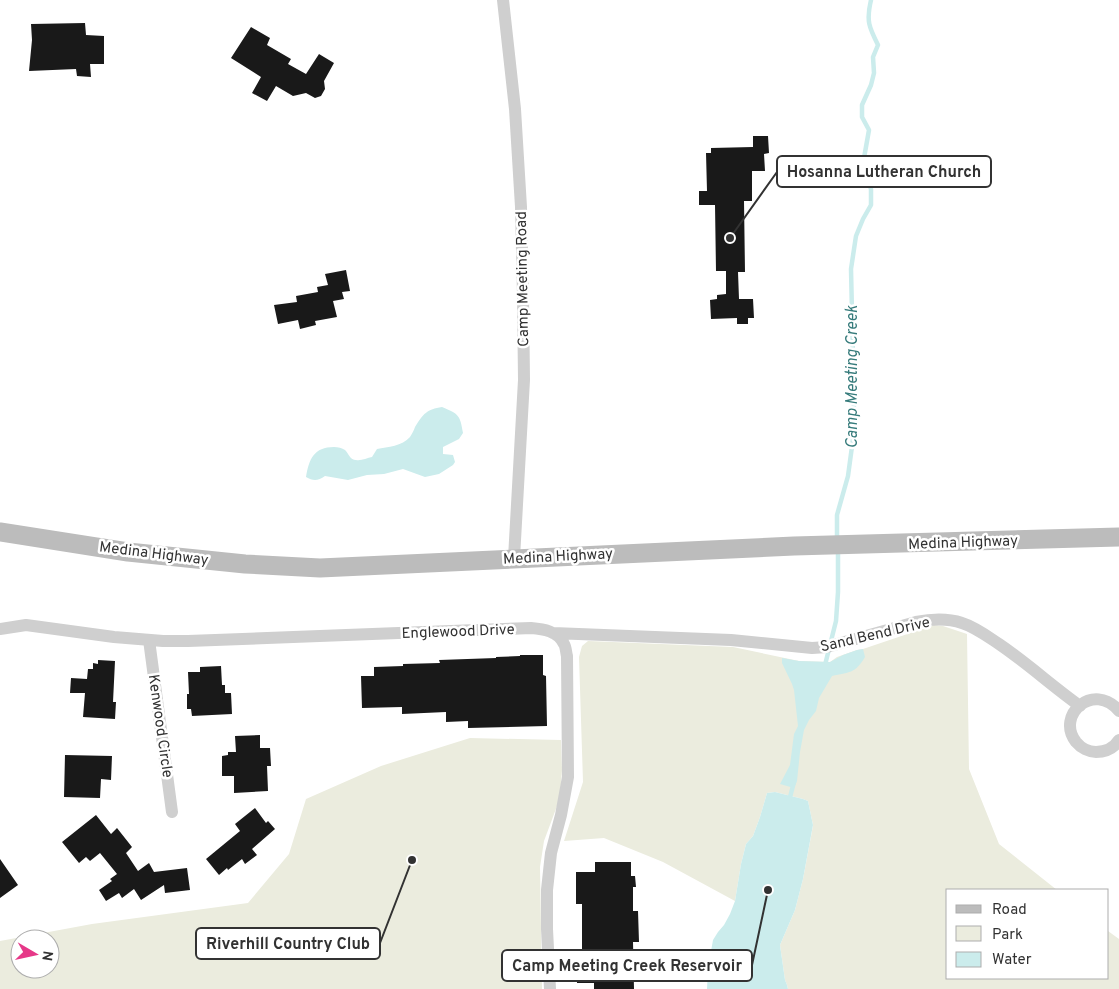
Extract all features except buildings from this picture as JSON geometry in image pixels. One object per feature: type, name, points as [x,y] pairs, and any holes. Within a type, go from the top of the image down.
[{"type":"main road","name":"Medina Highway","points":[[0,532],[128,552],[245,564],[320,568],[794,546],[1119,537]]},
{"type":"street","name":"Camp Meeting Road","points":[[503,0],[515,109],[521,207],[523,295],[524,380],[514,558]]},
{"type":"street","name":"Sand Bend Drive","points":[[553,633],[741,641],[812,648],[827,647],[927,619],[939,619],[972,627],[1016,655],[1080,706]]},
{"type":"street","name":"Englewood Drive","points":[[0,629],[26,625],[114,637],[188,641],[531,628],[545,629],[553,633]]},
{"type":"street","points":[[550,989],[547,890],[551,853],[561,816],[568,777],[567,656],[564,644],[553,633]]},
{"type":"street","name":"Kenwood Circle","points":[[150,640],[172,812]]},
{"type":"street","points":[[1118,744],[1102,752],[1085,750],[1073,738],[1071,721],[1074,712],[1080,706],[1087,701],[1096,699],[1112,704],[1119,712]]},
{"type":"green space","points":[[934,625],[967,634],[969,769],[999,844],[1056,889],[946,889],[946,979],[1109,979],[1109,932],[1119,939],[1119,989],[788,989],[780,945],[795,910],[813,825],[808,801],[803,799],[775,792],[767,793],[753,836],[746,844],[735,901],[663,862],[604,838],[564,841],[583,782],[579,657],[582,646],[588,641],[733,647],[799,661],[830,662],[837,657]]},
{"type":"green space","points":[[470,738],[561,740],[562,770],[560,798],[544,841],[540,867],[542,989],[0,989],[0,941],[10,939],[10,979],[60,979],[60,930],[248,903],[289,854],[306,799],[381,766]]},
{"type":"water","points":[[442,407],[458,416],[463,433],[459,439],[443,447],[443,454],[453,455],[455,462],[439,474],[425,477],[403,469],[348,480],[325,476],[316,480],[306,477],[311,460],[322,449],[341,448],[354,460],[372,457],[377,449],[395,446],[407,440],[426,413]]},
{"type":"water","points":[[863,649],[865,657],[858,667],[847,673],[832,676],[819,698],[816,711],[804,730],[797,781],[794,788],[780,784],[790,765],[794,734],[798,726],[794,690],[782,663],[782,658],[799,661],[830,662],[843,655]]},
{"type":"water","points":[[775,792],[808,801],[813,825],[795,910],[780,945],[788,989],[707,989],[708,968],[713,940],[724,925],[735,901],[746,844],[753,836],[767,793]]},
{"type":"waterway","name":"Camp Meeting Creek","points":[[837,539],[837,515],[848,476],[853,439],[851,269],[856,236],[871,205],[871,189],[865,173],[864,158],[869,130],[862,117],[862,105],[871,85],[874,73],[873,57],[878,45],[869,24],[871,0]]},
{"type":"waterway","name":"Camp Meeting Creek","points":[[825,665],[836,621],[838,549]]},
{"type":"waterway","name":"Camp Meeting Creek","points":[[789,801],[794,782]]},
{"type":"place","name":"Hosanna Lutheran Church","points":[[730,238]]},
{"type":"place","name":"Riverhill Country Club","points":[[412,860]]},
{"type":"place","name":"Camp Meeting Creek Reservoir","points":[[768,890]]}]
